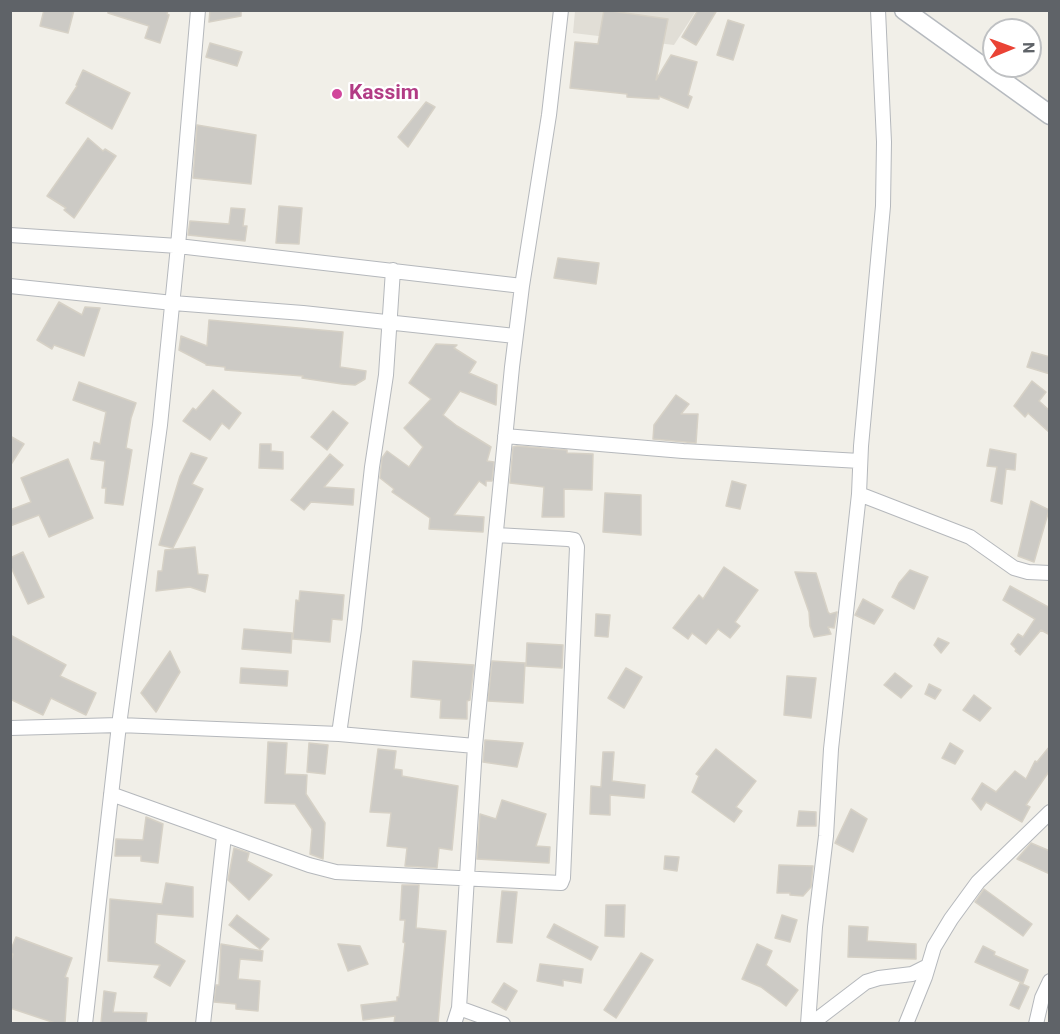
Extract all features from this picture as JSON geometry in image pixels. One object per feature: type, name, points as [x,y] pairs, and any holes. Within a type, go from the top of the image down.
[{"type":"main road","points":[[904,10],[1050,115]]},
{"type":"street","points":[[85,1023],[119,725],[160,425],[198,10]]},
{"type":"street","points":[[454,1023],[459,1008],[475,746],[515,336],[549,115],[561,10]]},
{"type":"street","points":[[809,1023],[815,927],[826,836],[831,749],[860,494],[860,461],[883,206],[884,142],[878,10]]},
{"type":"street","points":[[10,235],[178,246],[522,286]]},
{"type":"street","points":[[339,734],[354,629],[372,467],[386,375],[393,270]]},
{"type":"street","points":[[10,286],[515,336]]},
{"type":"street","points":[[505,436],[683,451],[860,461]]},
{"type":"street","points":[[860,494],[970,537],[1014,568],[1028,573],[1050,573]]},
{"type":"street","points":[[111,794],[224,836],[336,872],[561,884],[577,547],[574,540],[568,539],[496,535]]},
{"type":"street","points":[[10,728],[119,725],[339,734],[475,746]]},
{"type":"street","points":[[906,1023],[934,947],[978,882],[1050,812]]},
{"type":"street","points":[[203,1023],[224,836]]},
{"type":"street","points":[[809,1023],[866,982],[912,974],[928,966]]},
{"type":"street","points":[[1036,1023],[1042,998],[1050,981]]},
{"type":"street","points":[[459,1008],[503,1023]]},
{"type":"shaded area","points":[[575,11],[696,11],[674,45],[573,33]]},
{"type":"building","points":[[44,10],[74,10],[68,33],[40,26]]},
{"type":"building","points":[[108,10],[168,10],[169,15],[160,43],[145,38],[149,26],[108,13]]},
{"type":"building","points":[[210,10],[241,10],[241,16],[209,22]]},
{"type":"building","points":[[604,10],[668,19],[656,80],[671,55],[697,62],[688,95],[692,97],[688,108],[659,96],[659,99],[627,97],[627,94],[570,88],[575,42],[598,44]]},
{"type":"building","points":[[698,10],[717,10],[696,45],[682,37]]},
{"type":"building","points":[[728,20],[744,25],[733,60],[717,55]]},
{"type":"building","points":[[210,43],[242,52],[237,66],[206,57]]},
{"type":"building","points":[[83,70],[130,93],[112,129],[66,103],[77,86]]},
{"type":"building","points":[[426,102],[435,107],[408,147],[398,137]]},
{"type":"building","points":[[197,125],[256,135],[251,184],[193,178]]},
{"type":"building","points":[[88,138],[103,151],[105,149],[116,156],[74,218],[64,210],[66,208],[47,196]]},
{"type":"building","points":[[279,206],[302,208],[299,244],[276,243]]},
{"type":"building","points":[[231,208],[245,209],[243,226],[247,226],[245,241],[188,235],[190,221],[229,224]]},
{"type":"building","points":[[558,258],[599,263],[596,284],[554,278]]},
{"type":"building","points":[[59,302],[82,315],[85,307],[100,308],[84,356],[54,345],[52,349],[37,340]]},
{"type":"building","points":[[209,320],[343,332],[340,367],[366,371],[365,379],[355,385],[342,384],[302,378],[303,376],[225,370],[225,367],[206,365],[179,350],[181,336],[207,346]]},
{"type":"building","points":[[436,344],[457,345],[454,348],[476,362],[469,373],[497,385],[496,405],[460,391],[443,415],[491,447],[487,461],[494,462],[492,481],[486,481],[486,486],[479,481],[454,515],[484,517],[483,532],[429,529],[430,518],[392,492],[394,489],[380,478],[382,458],[387,451],[409,467],[423,447],[404,428],[431,399],[409,383]]},
{"type":"building","points":[[1032,352],[1050,357],[1050,374],[1027,367]]},
{"type":"building","points":[[1032,381],[1046,392],[1039,401],[1050,411],[1050,433],[1028,413],[1025,417],[1014,406]]},
{"type":"building","points":[[79,382],[136,403],[126,448],[132,450],[123,505],[105,503],[106,488],[102,488],[105,461],[91,459],[94,442],[100,444],[106,412],[73,400]]},
{"type":"building","points":[[213,390],[241,413],[229,429],[222,423],[210,440],[183,421],[193,408],[196,410]]},
{"type":"building","points":[[676,395],[689,404],[681,414],[698,414],[696,443],[653,439],[654,425]]},
{"type":"building","points":[[333,411],[348,423],[327,450],[311,437]]},
{"type":"building","points":[[10,436],[24,444],[10,466]]},
{"type":"building","points":[[260,444],[271,444],[271,451],[283,452],[283,469],[259,468]]},
{"type":"building","points":[[513,447],[593,454],[592,490],[564,489],[564,517],[542,517],[544,487],[510,483]]},
{"type":"building","points":[[990,449],[1016,454],[1015,470],[1006,469],[1002,504],[991,501],[997,467],[987,466]]},
{"type":"building","points":[[191,453],[207,458],[192,484],[203,489],[173,548],[159,545],[180,476]]},
{"type":"building","points":[[330,454],[343,465],[324,487],[354,489],[353,505],[311,502],[304,510],[291,500]]},
{"type":"building","points":[[68,459],[93,518],[49,537],[39,515],[10,526],[10,510],[31,502],[21,478]]},
{"type":"building","points":[[732,481],[746,485],[740,509],[726,506]]},
{"type":"building","points":[[605,493],[641,495],[641,535],[603,532]]},
{"type":"building","points":[[1031,501],[1049,510],[1034,562],[1018,556]]},
{"type":"building","points":[[195,547],[198,574],[208,575],[205,592],[190,587],[156,591],[158,571],[162,571],[165,550]]},
{"type":"building","points":[[23,552],[44,597],[28,604],[10,565],[10,558]]},
{"type":"building","points":[[724,567],[758,590],[735,622],[740,626],[730,638],[718,629],[706,644],[692,633],[688,639],[673,628],[699,595],[703,599]]},
{"type":"building","points":[[910,570],[928,577],[914,609],[892,597],[899,583]]},
{"type":"building","points":[[795,572],[816,573],[828,612],[830,614],[837,612],[834,628],[828,627],[831,634],[814,637],[809,612]]},
{"type":"building","points":[[1010,586],[1050,608],[1050,635],[1041,630],[1020,655],[1011,644],[1018,634],[1023,637],[1035,619],[1003,600]]},
{"type":"building","points":[[300,591],[344,595],[342,620],[332,619],[330,642],[293,639],[296,600],[299,601]]},
{"type":"building","points":[[863,599],[883,610],[874,624],[855,615]]},
{"type":"building","points":[[596,614],[610,615],[608,637],[595,636]]},
{"type":"building","points":[[244,629],[292,633],[291,653],[242,649]]},
{"type":"building","points":[[10,635],[66,665],[60,676],[96,693],[86,715],[51,698],[43,715],[10,699]]},
{"type":"building","points":[[938,638],[949,643],[941,653],[934,645]]},
{"type":"building","points":[[527,643],[563,645],[562,668],[526,666]]},
{"type":"building","points":[[170,651],[180,672],[156,712],[141,693]]},
{"type":"building","points":[[413,661],[474,665],[470,700],[467,701],[467,719],[440,718],[441,700],[411,697]]},
{"type":"building","points":[[492,661],[525,663],[523,703],[488,701]]},
{"type":"building","points":[[241,668],[288,671],[287,686],[240,683]]},
{"type":"building","points":[[626,668],[642,677],[624,708],[608,698]]},
{"type":"building","points":[[895,673],[912,686],[901,698],[884,685]]},
{"type":"building","points":[[787,676],[816,678],[811,718],[784,715]]},
{"type":"building","points":[[929,684],[941,690],[935,699],[925,694]]},
{"type":"building","points":[[974,695],[991,708],[980,721],[963,710]]},
{"type":"building","points":[[485,740],[523,743],[517,767],[483,762]]},
{"type":"building","points":[[268,742],[287,743],[285,774],[307,775],[306,794],[325,823],[323,859],[310,854],[312,829],[295,804],[265,803]]},
{"type":"building","points":[[309,743],[328,745],[325,774],[307,772]]},
{"type":"building","points":[[950,743],[963,751],[955,764],[942,758]]},
{"type":"building","points":[[1050,746],[1050,770],[1026,805],[1030,807],[1022,822],[986,802],[981,810],[972,799],[982,783],[996,792],[1015,771],[1026,779],[1035,761],[1037,762]]},
{"type":"building","points":[[378,749],[396,751],[394,769],[402,770],[402,776],[458,786],[452,850],[439,848],[437,868],[405,866],[407,848],[387,846],[391,813],[370,812]]},
{"type":"building","points":[[716,749],[756,781],[736,807],[742,811],[734,822],[692,792],[699,776],[696,774]]},
{"type":"building","points":[[603,752],[614,752],[612,781],[645,785],[644,798],[610,795],[610,815],[590,814],[591,786],[601,787]]},
{"type":"building","points":[[502,800],[546,814],[536,846],[550,847],[549,863],[477,859],[480,814],[496,819]]},
{"type":"building","points":[[851,809],[867,819],[853,852],[835,843]]},
{"type":"building","points":[[799,811],[816,812],[816,826],[797,826]]},
{"type":"building","points":[[146,817],[163,824],[158,863],[141,861],[141,856],[115,856],[116,839],[143,840]]},
{"type":"building","points":[[1031,843],[1050,851],[1050,874],[1017,859]]},
{"type":"building","points":[[234,848],[249,853],[247,861],[272,875],[249,900],[228,880]]},
{"type":"building","points":[[665,856],[679,857],[677,871],[664,869]]},
{"type":"building","points":[[779,865],[813,866],[811,887],[803,896],[777,893]]},
{"type":"building","points":[[166,883],[193,887],[193,917],[157,914],[155,943],[185,961],[170,986],[154,977],[160,965],[108,961],[110,899],[162,904]]},
{"type":"building","points":[[402,885],[419,885],[416,928],[446,931],[438,1023],[394,1023],[395,1016],[363,1020],[361,1005],[397,1001],[399,997],[405,943],[403,942],[405,920],[400,920]]},
{"type":"building","points":[[984,889],[1032,924],[1023,936],[975,902]]},
{"type":"building","points":[[502,891],[517,892],[512,943],[497,942]]},
{"type":"building","points":[[606,905],[625,905],[624,937],[605,936]]},
{"type":"building","points":[[237,915],[269,939],[260,949],[229,925]]},
{"type":"building","points":[[782,915],[797,920],[790,942],[775,938]]},
{"type":"building","points":[[554,924],[598,947],[591,960],[547,937]]},
{"type":"building","points":[[849,926],[868,927],[867,941],[916,944],[916,959],[848,957]]},
{"type":"building","points":[[16,937],[72,958],[65,977],[68,978],[65,1023],[55,1023],[10,1008],[10,966],[13,954],[10,952]]},
{"type":"building","points":[[221,944],[263,951],[262,961],[240,959],[238,979],[260,981],[258,1011],[236,1009],[236,1004],[214,1002],[216,985],[219,985]]},
{"type":"building","points":[[338,944],[360,946],[368,964],[348,971]]},
{"type":"building","points":[[757,944],[772,951],[766,965],[798,990],[786,1006],[761,987],[742,979]]},
{"type":"building","points":[[983,946],[995,952],[994,955],[1028,970],[1023,983],[975,962]]},
{"type":"building","points":[[641,953],[653,960],[616,1018],[604,1010]]},
{"type":"building","points":[[540,964],[583,969],[581,983],[563,980],[563,986],[537,981]]},
{"type":"building","points":[[504,983],[517,991],[506,1010],[492,1002]]},
{"type":"building","points":[[1020,983],[1029,987],[1019,1009],[1010,1005]]},
{"type":"building","points":[[104,991],[116,993],[113,1012],[147,1013],[146,1023],[101,1023]]},
{"type":"place","name":"Kassim","points":[[337,94]]}]
